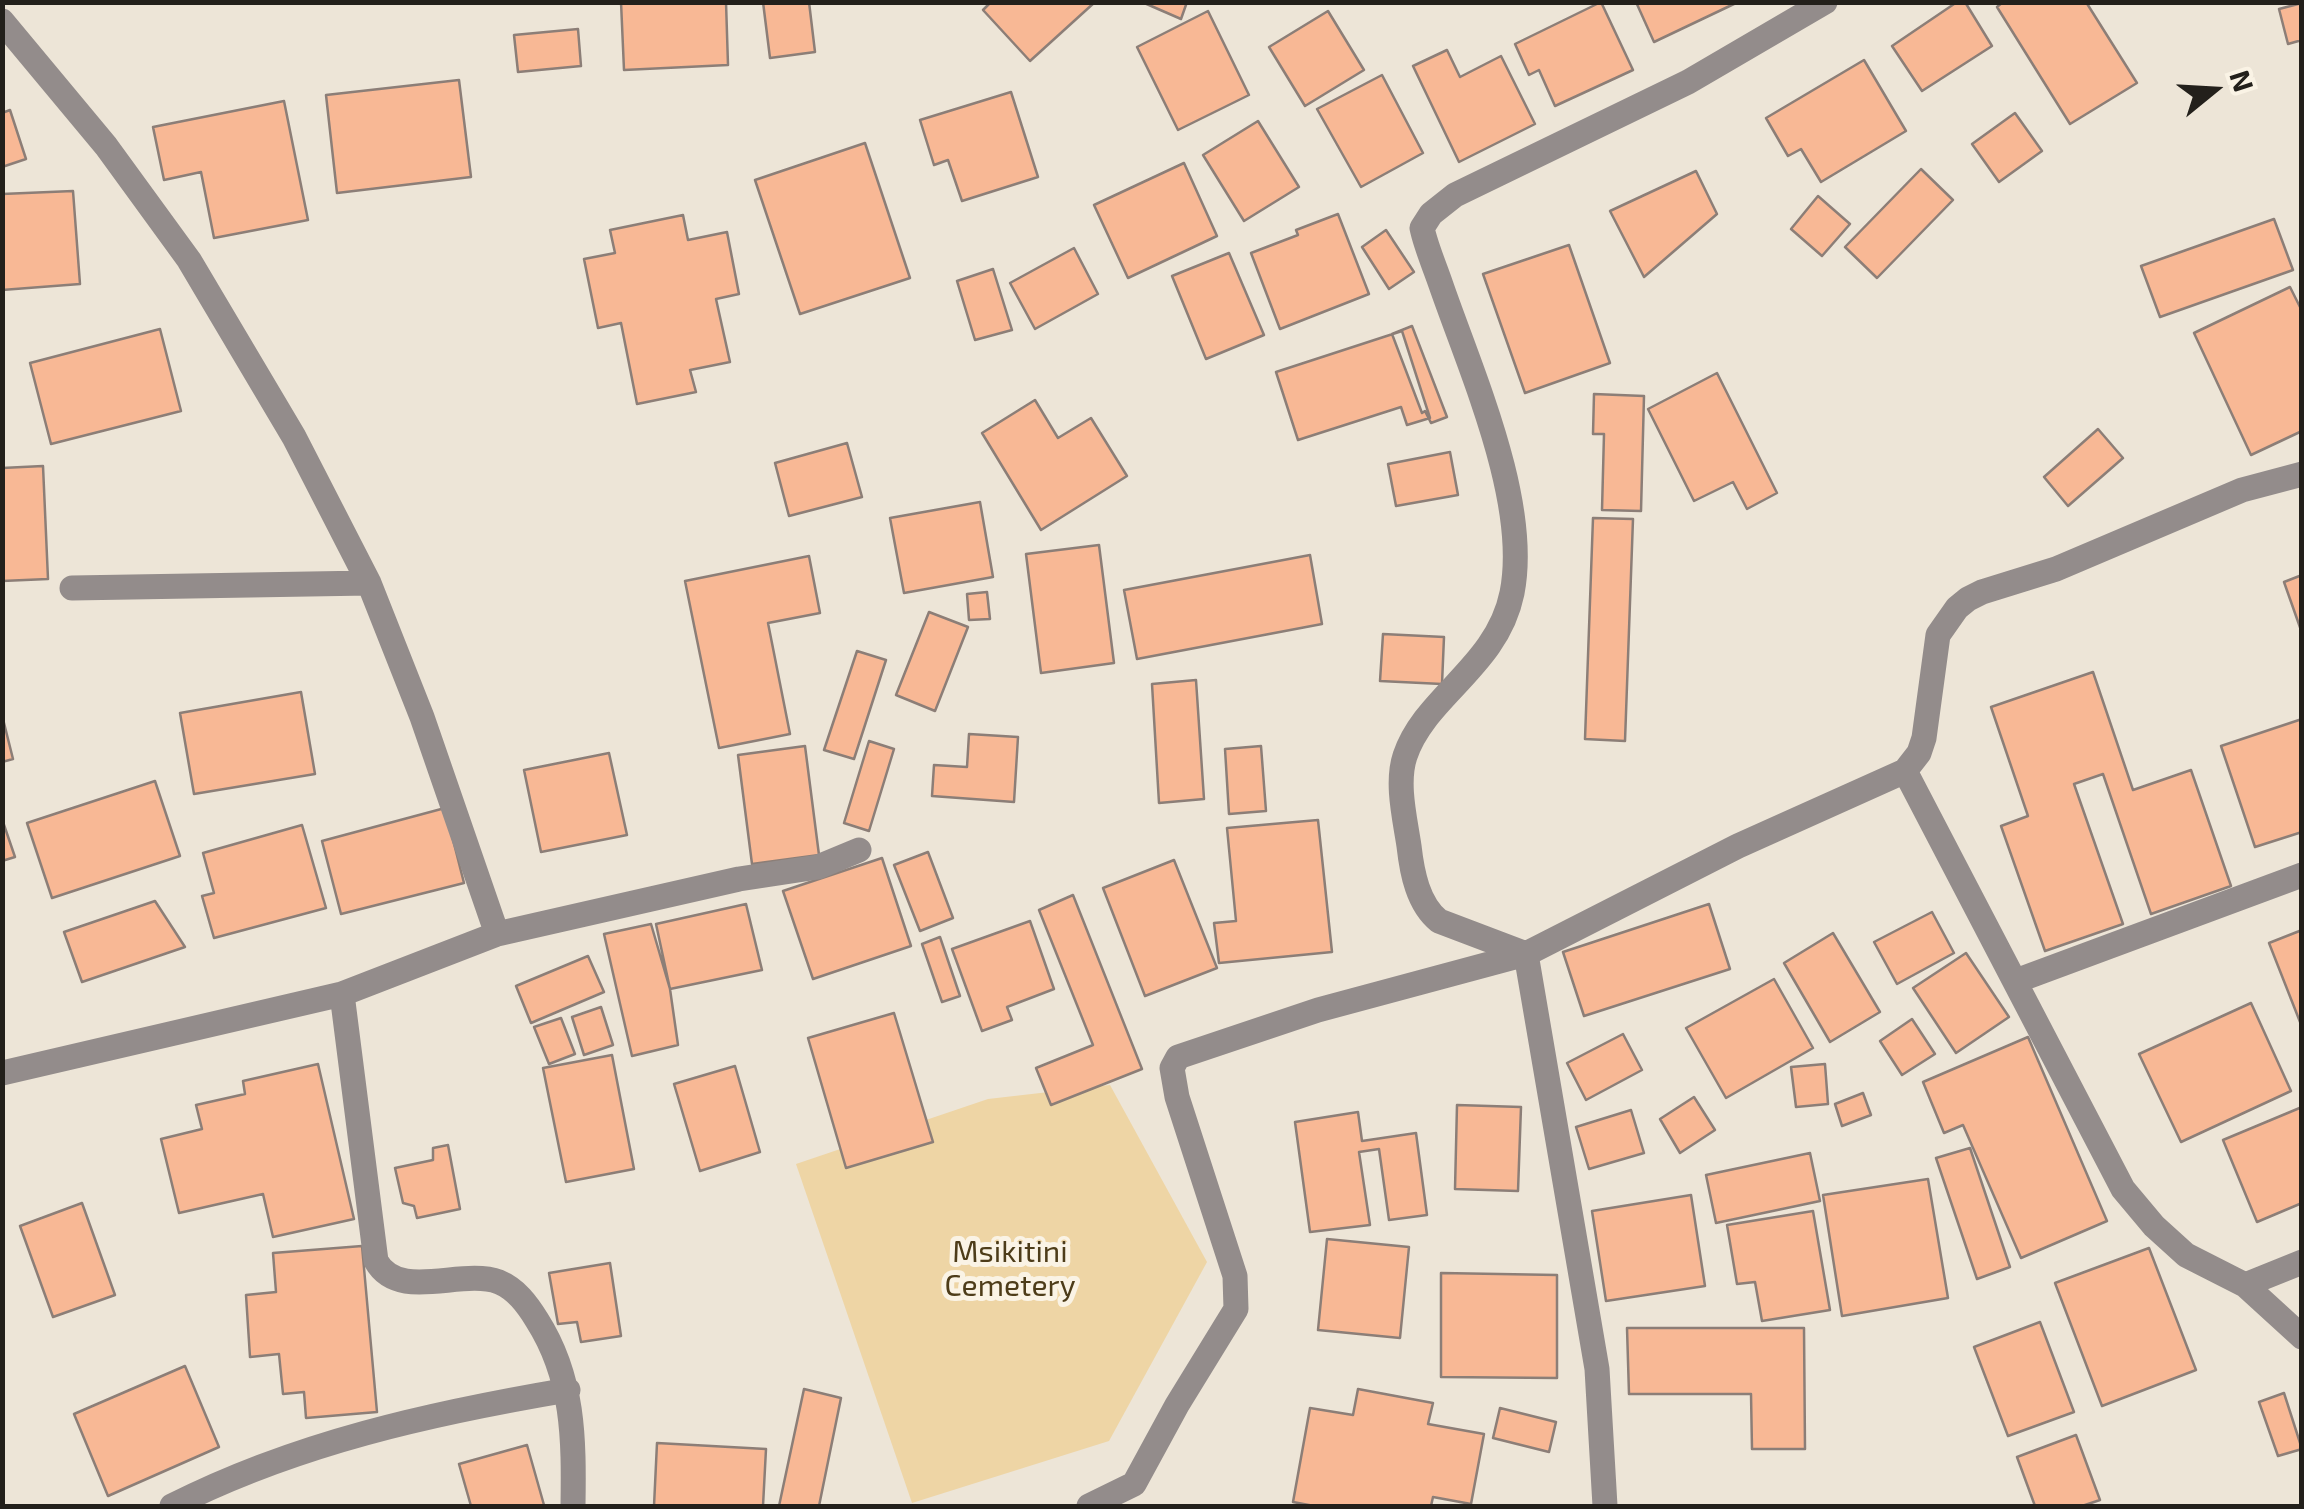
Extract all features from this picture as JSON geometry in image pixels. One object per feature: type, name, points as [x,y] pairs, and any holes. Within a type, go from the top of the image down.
[{"type":"street","points":[[1526,954],[1439,922],[1428,913],[1411,864],[1403,800],[1404,759],[1416,733],[1486,653],[1503,622],[1513,591],[1514,557],[1514,523],[1498,452],[1422,232],[1424,222],[1454,195],[1688,82],[1825,2]]},
{"type":"street","points":[[2,21],[106,146],[189,260],[294,437],[369,583],[422,718],[498,934]]},
{"type":"street","points":[[1089,1506],[1134,1484],[1236,1309],[1235,1276],[1177,1098],[1173,1062],[1318,1010],[1526,954],[1738,846],[1906,771],[1924,738],[1938,635],[1968,599],[2056,568],[2242,490],[2302,474]]},
{"type":"street","points":[[72,588],[369,583]]},
{"type":"street","points":[[1906,771],[2123,1189],[2154,1226],[2186,1255],[2245,1285],[2302,1336]]},
{"type":"street","points":[[2,1073],[342,994],[498,934],[739,879],[818,867],[859,850]]},
{"type":"street","points":[[2016,981],[2302,875]]},
{"type":"street","points":[[1526,954],[1597,1369],[1605,1506]]},
{"type":"street","points":[[342,994],[376,1261],[388,1276],[406,1282],[484,1279],[517,1294],[554,1346],[568,1390],[574,1444],[573,1506]]},
{"type":"street","points":[[2245,1285],[2302,1262]]},
{"type":"street","points":[[172,1506],[229,1477],[310,1448],[479,1405],[568,1390]]},
{"type":"green space","name":"Msikitini Cemetery","points":[[1110,1085],[1207,1262],[1109,1441],[912,1503],[796,1164],[988,1099]]},
{"type":"building","points":[[621,2],[726,2],[728,65],[624,70]]},
{"type":"building","points":[[763,2],[809,2],[815,52],[770,58]]},
{"type":"building","points":[[991,2],[1095,2],[1030,61],[983,10]]},
{"type":"building","points":[[1142,2],[1187,2],[1181,19]]},
{"type":"building","points":[[1601,2],[1633,70],[1555,106],[1539,70],[1529,75],[1515,44]]},
{"type":"building","points":[[1636,2],[1735,2],[1736,3],[1654,42]]},
{"type":"building","points":[[1957,2],[1965,2],[1992,46],[1922,91],[1892,46]]},
{"type":"building","points":[[2003,2],[2086,2],[2137,83],[2070,124],[1997,7]]},
{"type":"building","points":[[2302,3],[2302,40],[2288,44],[2279,9]]},
{"type":"building","points":[[1208,11],[1249,95],[1178,130],[1137,47]]},
{"type":"building","points":[[1328,11],[1364,70],[1305,106],[1269,47]]},
{"type":"building","points":[[578,29],[581,66],[518,72],[514,35]]},
{"type":"building","points":[[1447,50],[1460,77],[1501,56],[1535,124],[1459,162],[1413,66]]},
{"type":"building","points":[[1864,60],[1906,131],[1821,182],[1801,149],[1788,156],[1766,118]]},
{"type":"building","points":[[1382,75],[1423,153],[1361,187],[1317,109]]},
{"type":"building","points":[[459,80],[471,177],[337,193],[326,95]]},
{"type":"building","points":[[1011,92],[1038,177],[962,201],[948,160],[934,165],[920,120]]},
{"type":"building","points":[[284,101],[308,220],[214,238],[201,172],[164,180],[153,127]]},
{"type":"building","points":[[10,110],[26,159],[2,167],[2,113]]},
{"type":"building","points":[[2015,113],[2042,151],[1999,182],[1972,144]]},
{"type":"building","points":[[1258,121],[1299,187],[1244,221],[1203,155]]},
{"type":"building","points":[[865,143],[910,278],[800,314],[755,180]]},
{"type":"building","points":[[1184,163],[1217,236],[1128,278],[1094,205]]},
{"type":"building","points":[[1921,169],[1953,200],[1877,278],[1845,247]]},
{"type":"building","points":[[1696,171],[1717,214],[1644,277],[1610,211]]},
{"type":"building","points":[[73,191],[80,284],[2,290],[2,194]]},
{"type":"building","points":[[1818,196],[1850,224],[1822,256],[1791,229]]},
{"type":"building","points":[[1338,214],[1369,294],[1280,329],[1251,253]]},
{"type":"building","points":[[683,215],[688,240],[727,232],[739,294],[716,299],[730,362],[690,370],[696,392],[637,404],[621,323],[598,328],[584,259],[615,253],[610,230]]},
{"type":"building","points":[[2274,219],[2293,270],[2160,317],[2141,266]]},
{"type":"building","points":[[1386,230],[1414,272],[1389,289],[1362,247]]},
{"type":"building","points":[[1569,245],[1610,363],[1525,393],[1483,274]]},
{"type":"building","points":[[1074,248],[1098,294],[1035,329],[1010,283]]},
{"type":"building","points":[[1229,253],[1264,335],[1206,359],[1172,276]]},
{"type":"building","points":[[993,269],[1012,330],[975,340],[957,281]]},
{"type":"building","points":[[2290,287],[2302,311],[2302,431],[2251,455],[2194,333]]},
{"type":"building","points":[[1412,326],[1447,417],[1431,423],[1425,411],[1422,413],[1392,334]]},
{"type":"building","points":[[160,329],[181,411],[51,444],[30,363]]},
{"type":"building","points":[[1402,331],[1430,418],[1407,425],[1401,407],[1298,440],[1276,372]]},
{"type":"building","points":[[1717,373],[1777,493],[1747,509],[1733,482],[1694,501],[1648,409]]},
{"type":"building","points":[[1594,394],[1644,396],[1641,511],[1602,510],[1604,434],[1593,434]]},
{"type":"building","points":[[1035,400],[1058,438],[1091,418],[1127,476],[1041,530],[982,433]]},
{"type":"building","points":[[2098,429],[2123,458],[2068,506],[2044,477]]},
{"type":"building","points":[[847,443],[862,497],[789,516],[775,463]]},
{"type":"building","points":[[1450,452],[1458,495],[1396,506],[1388,464]]},
{"type":"building","points":[[43,466],[48,579],[2,581],[2,468]]},
{"type":"building","points":[[980,502],[993,577],[904,593],[890,518]]},
{"type":"building","points":[[1593,518],[1633,519],[1625,741],[1585,739]]},
{"type":"building","points":[[1099,545],[1114,663],[1041,673],[1026,554]]},
{"type":"building","points":[[1310,555],[1322,624],[1137,659],[1124,590]]},
{"type":"building","points":[[809,556],[820,613],[768,623],[790,734],[719,748],[685,581]]},
{"type":"building","points":[[2302,575],[2302,633],[2284,582]]},
{"type":"building","points":[[987,592],[990,619],[969,620],[967,594]]},
{"type":"building","points":[[929,612],[968,627],[935,711],[896,695]]},
{"type":"building","points":[[1383,634],[1444,637],[1442,684],[1380,681]]},
{"type":"building","points":[[857,651],[886,660],[854,759],[824,750]]},
{"type":"building","points":[[2093,672],[2133,790],[2191,770],[2231,886],[2151,914],[2103,774],[2074,784],[2123,924],[2045,951],[2001,826],[2028,816],[1991,707]]},
{"type":"building","points":[[1196,680],[1204,799],[1159,803],[1152,684]]},
{"type":"building","points":[[301,692],[315,774],[194,794],[180,713]]},
{"type":"building","points":[[2,715],[13,759],[2,762]]},
{"type":"building","points":[[2302,719],[2302,832],[2255,847],[2221,746]]},
{"type":"building","points":[[969,734],[1018,737],[1014,802],[932,796],[934,765],[967,767]]},
{"type":"building","points":[[869,741],[894,749],[869,831],[844,823]]},
{"type":"building","points":[[805,746],[819,855],[752,864],[738,755]]},
{"type":"building","points":[[1261,746],[1266,811],[1229,814],[1225,749]]},
{"type":"building","points":[[609,753],[627,835],[541,852],[524,770]]},
{"type":"building","points":[[155,781],[180,856],[52,898],[27,823]]},
{"type":"building","points":[[445,808],[464,883],[341,914],[322,841]]},
{"type":"building","points":[[2,819],[15,857],[2,861]]},
{"type":"building","points":[[1318,820],[1332,952],[1219,963],[1214,923],[1236,921],[1227,828]]},
{"type":"building","points":[[302,825],[326,908],[214,938],[202,896],[214,893],[203,853]]},
{"type":"building","points":[[928,852],[953,918],[920,931],[894,865]]},
{"type":"building","points":[[882,858],[911,946],[813,979],[783,891]]},
{"type":"building","points":[[1174,860],[1217,968],[1145,996],[1103,888]]},
{"type":"building","points":[[1073,895],[1142,1069],[1051,1105],[1036,1068],[1093,1045],[1039,910]]},
{"type":"building","points":[[155,901],[185,947],[82,982],[64,932]]},
{"type":"building","points":[[746,904],[762,970],[670,989],[656,924]]},
{"type":"building","points":[[1709,904],[1730,969],[1584,1016],[1563,952]]},
{"type":"building","points":[[1932,912],[1954,953],[1897,984],[1874,942]]},
{"type":"building","points":[[1030,921],[1054,989],[1007,1007],[1012,1020],[982,1031],[952,949]]},
{"type":"building","points":[[651,924],[670,989],[678,1045],[632,1056],[604,934]]},
{"type":"building","points":[[2302,930],[2302,1027],[2269,943]]},
{"type":"building","points":[[1833,933],[1880,1012],[1830,1042],[1784,963]]},
{"type":"building","points":[[940,937],[960,996],[942,1002],[922,944]]},
{"type":"building","points":[[1966,953],[2009,1017],[1956,1053],[1913,988]]},
{"type":"building","points":[[588,956],[604,992],[531,1023],[516,986]]},
{"type":"building","points":[[1774,979],[1813,1048],[1726,1098],[1686,1028]]},
{"type":"building","points":[[2251,1003],[2291,1091],[2181,1142],[2139,1054]]},
{"type":"building","points":[[601,1007],[613,1045],[584,1055],[572,1017]]},
{"type":"building","points":[[894,1013],[933,1142],[846,1168],[808,1038]]},
{"type":"building","points":[[561,1018],[575,1054],[549,1064],[534,1027]]},
{"type":"building","points":[[1912,1019],[1935,1054],[1902,1075],[1880,1041]]},
{"type":"building","points":[[1623,1034],[1642,1070],[1586,1100],[1567,1063]]},
{"type":"building","points":[[2028,1037],[2107,1221],[2021,1258],[1963,1125],[1944,1133],[1923,1082]]},
{"type":"building","points":[[612,1055],[634,1169],[566,1182],[543,1068]]},
{"type":"building","points":[[318,1064],[354,1219],[273,1237],[263,1194],[179,1213],[161,1139],[202,1129],[196,1105],[245,1094],[243,1081]]},
{"type":"building","points":[[1825,1064],[1828,1104],[1796,1107],[1791,1067]]},
{"type":"building","points":[[735,1066],[760,1152],[700,1171],[674,1084]]},
{"type":"building","points":[[1863,1093],[1871,1115],[1842,1126],[1835,1104]]},
{"type":"building","points":[[1694,1097],[1715,1130],[1680,1153],[1660,1119]]},
{"type":"building","points":[[1457,1105],[1521,1107],[1518,1191],[1455,1189]]},
{"type":"building","points":[[2302,1107],[2302,1203],[2257,1222],[2223,1140]]},
{"type":"building","points":[[1631,1110],[1644,1153],[1589,1169],[1576,1127]]},
{"type":"building","points":[[1358,1112],[1362,1141],[1416,1133],[1427,1215],[1389,1220],[1379,1149],[1359,1152],[1370,1225],[1310,1232],[1295,1122]]},
{"type":"building","points":[[448,1145],[460,1209],[417,1218],[414,1206],[403,1203],[395,1168],[433,1160],[433,1148]]},
{"type":"building","points":[[1970,1148],[2010,1267],[1977,1279],[1936,1158]]},
{"type":"building","points":[[1810,1153],[1820,1201],[1716,1223],[1706,1175]]},
{"type":"building","points":[[1928,1179],[1948,1298],[1842,1316],[1823,1195]]},
{"type":"building","points":[[1691,1195],[1705,1286],[1606,1301],[1592,1211]]},
{"type":"building","points":[[82,1203],[115,1295],[53,1317],[20,1226]]},
{"type":"building","points":[[1813,1211],[1830,1310],[1762,1321],[1755,1282],[1737,1284],[1727,1225]]},
{"type":"building","points":[[1327,1239],[1409,1247],[1400,1338],[1318,1330]]},
{"type":"building","points":[[362,1246],[377,1412],[306,1418],[304,1392],[283,1394],[279,1354],[250,1357],[246,1295],[276,1292],[273,1253]]},
{"type":"building","points":[[2149,1248],[2196,1370],[2102,1406],[2055,1283]]},
{"type":"building","points":[[610,1263],[621,1336],[581,1342],[577,1322],[558,1324],[549,1273]]},
{"type":"building","points":[[1441,1273],[1557,1275],[1557,1378],[1441,1377]]},
{"type":"building","points":[[2040,1322],[2074,1412],[2008,1436],[1974,1347]]},
{"type":"building","points":[[1627,1328],[1804,1328],[1805,1449],[1752,1449],[1751,1394],[1629,1394]]},
{"type":"building","points":[[185,1366],[219,1447],[108,1496],[74,1414]]},
{"type":"building","points":[[804,1389],[841,1398],[819,1506],[779,1506]]},
{"type":"building","points":[[1358,1389],[1433,1403],[1428,1424],[1484,1434],[1471,1504],[1433,1497],[1431,1506],[1314,1506],[1293,1502],[1310,1408],[1353,1415]]},
{"type":"building","points":[[2284,1393],[2302,1449],[2278,1456],[2259,1402]]},
{"type":"building","points":[[1500,1408],[1556,1422],[1549,1452],[1493,1438]]},
{"type":"building","points":[[2076,1435],[2100,1500],[2082,1506],[2035,1506],[2017,1457]]},
{"type":"building","points":[[657,1443],[766,1449],[763,1506],[654,1506]]},
{"type":"building","points":[[527,1445],[544,1505],[471,1506],[459,1464]]}]
